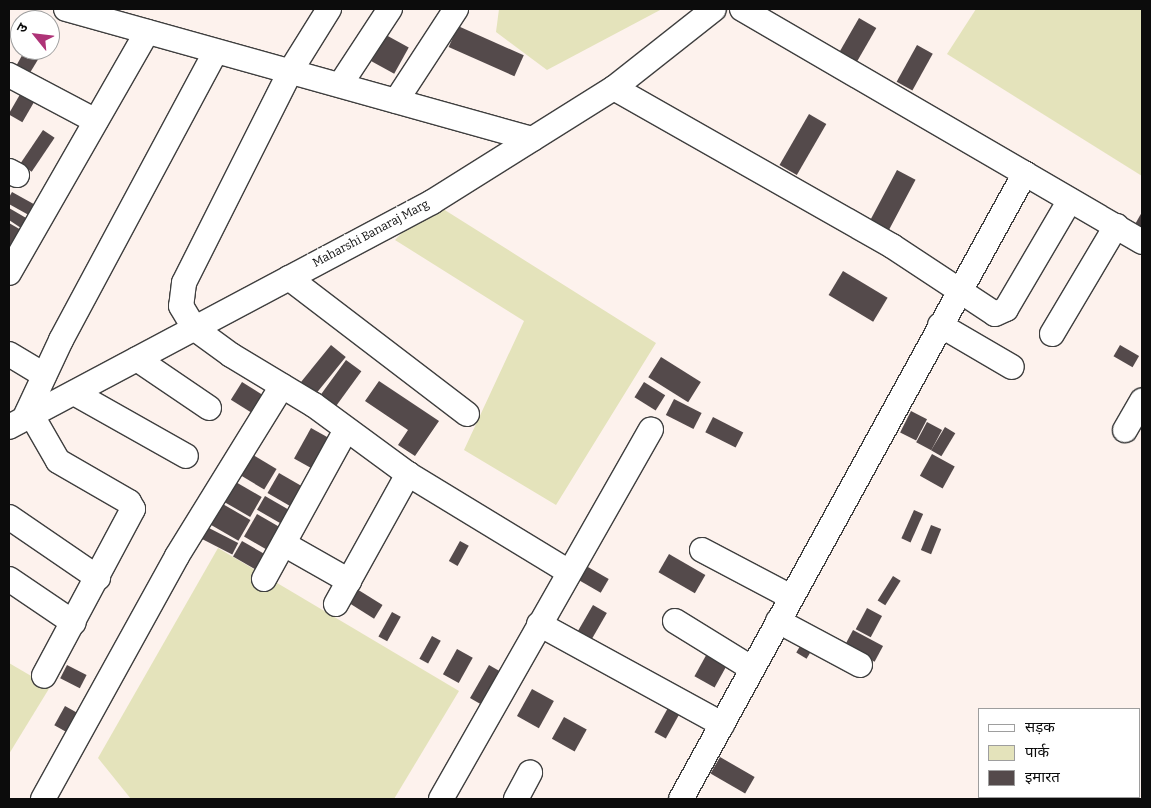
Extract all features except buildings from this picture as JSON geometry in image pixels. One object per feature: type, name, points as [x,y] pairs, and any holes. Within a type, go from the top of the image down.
[{"type":"street","points":[[66,9],[215,53],[291,70],[532,139]]},
{"type":"street","points":[[329,9],[291,70],[179,296],[194,328],[282,386],[408,474],[569,572]]},
{"type":"street","points":[[340,85],[390,9]]},
{"type":"street","points":[[396,101],[456,9]]},
{"type":"street","name":"Maharshi Banaraj Marg","points":[[21,419],[76,394],[194,328],[432,202],[614,88],[714,9]]},
{"type":"street","points":[[742,9],[1142,242]]},
{"type":"street","points":[[9,273],[147,32]]},
{"type":"street","points":[[44,676],[98,578],[133,509],[130,502],[58,461],[21,419],[215,53]]},
{"type":"street","points":[[9,75],[96,121]]},
{"type":"street","points":[[614,88],[892,246],[958,291],[1001,314],[1070,200]]},
{"type":"street","points":[[681,799],[958,291],[1025,173]]},
{"type":"street","points":[[1052,334],[1116,226]]},
{"type":"street","points":[[289,278],[466,414]]},
{"type":"street","points":[[940,325],[1012,367]]},
{"type":"street","points":[[9,354],[44,375]]},
{"type":"street","points":[[137,359],[209,408]]},
{"type":"street","points":[[43,799],[177,556],[282,386]]},
{"type":"street","points":[[76,394],[186,456]]},
{"type":"street","points":[[1125,430],[1142,400]]},
{"type":"street","points":[[264,579],[346,430]]},
{"type":"street","points":[[441,799],[651,430]]},
{"type":"street","points":[[336,604],[408,474]]},
{"type":"street","points":[[9,517],[98,578]]},
{"type":"street","points":[[284,544],[349,581]]},
{"type":"street","points":[[702,550],[791,597]]},
{"type":"street","points":[[9,579],[74,623]]},
{"type":"street","points":[[675,621],[751,668]]},
{"type":"street","points":[[778,621],[860,665]]},
{"type":"street","points":[[539,624],[722,724]]},
{"type":"street","points":[[516,799],[530,773]]},
{"type":"green space","points":[[499,9],[662,9],[547,70],[496,32]]},
{"type":"green space","points":[[976,9],[1142,9],[1142,176],[947,54]]},
{"type":"green space","points":[[432,202],[656,343],[556,505],[464,450],[524,321],[395,240]]},
{"type":"green space","points":[[218,548],[459,691],[394,799],[131,799],[98,758]]},
{"type":"green space","points":[[9,663],[50,687],[9,754]]}]
